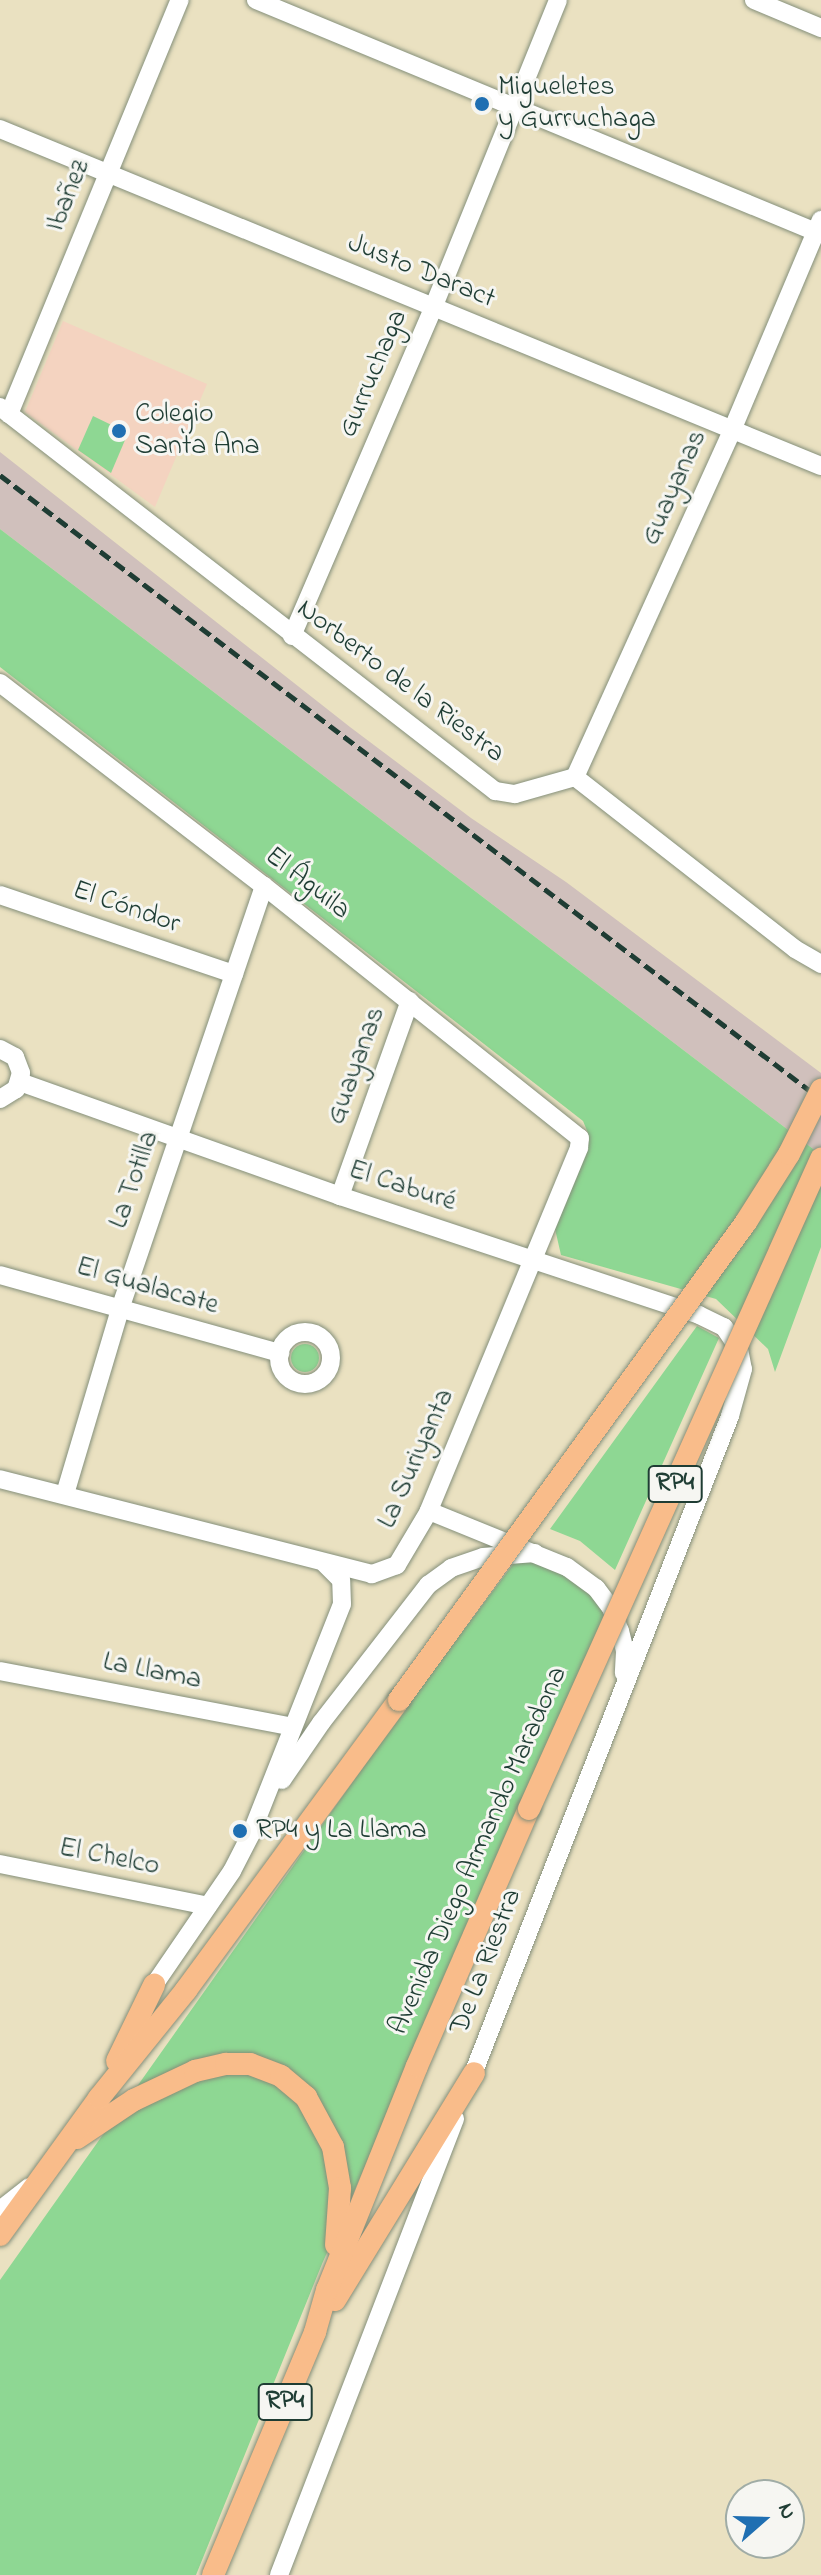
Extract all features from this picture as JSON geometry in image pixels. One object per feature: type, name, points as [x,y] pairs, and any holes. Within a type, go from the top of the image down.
[{"type":"main road","points":[[0,2235],[99,2098],[186,1990],[746,1222],[789,1154],[821,1090]]},
{"type":"main road","name":"Avenida Diego Armando Maradona","points":[[213,2575],[315,2332],[327,2290],[417,2066],[821,1159]]},
{"type":"main road","points":[[99,2098],[154,1985]]},
{"type":"main road","points":[[64,2146],[134,2100],[195,2071],[226,2064],[250,2064],[281,2076],[306,2097],[333,2147],[340,2188],[340,2230],[327,2290]]},
{"type":"main road","points":[[315,2332],[474,2073]]},
{"type":"main road","points":[[222,2575],[239,2513]]},
{"type":"street","name":"Ibañez","points":[[4,410],[109,173],[180,0]]},
{"type":"street","points":[[256,0],[819,228]]},
{"type":"street","name":"Gurruchaga","points":[[292,636],[433,308],[558,0]]},
{"type":"street","points":[[754,0],[821,28]]},
{"type":"street","name":"Justo Daract","points":[[0,129],[821,466]]},
{"type":"street","name":"Guayanas","points":[[575,777],[733,428],[819,228]]},
{"type":"street","name":"Norberto de la Riestra","points":[[4,410],[495,791],[515,794],[575,777]]},
{"type":"street","name":"El Águila","points":[[0,683],[577,1133]]},
{"type":"street","points":[[575,777],[795,949],[821,964]]},
{"type":"street","name":"La Totilla","points":[[65,1494],[120,1309],[264,886]]},
{"type":"street","name":"El Cóndor","points":[[0,895],[234,974]]},
{"type":"street","name":"Guayanas","points":[[340,1196],[410,1001]]},
{"type":"street","points":[[0,1049],[15,1057],[20,1082],[10,1095],[0,1099]]},
{"type":"street","name":"El Caburé","points":[[20,1082],[340,1196],[711,1320],[724,1327],[739,1349],[743,1369]]},
{"type":"street","name":"La Suriyanta","points":[[0,1479],[325,1564],[372,1574],[397,1565],[429,1511],[579,1148],[577,1133]]},
{"type":"street","name":"El Gualacate","points":[[0,1275],[280,1353]]},
{"type":"street","name":"De La Riestra","points":[[279,2575],[425,2192],[725,1430],[743,1369]]},
{"type":"street","points":[[429,1511],[567,1567],[586,1581],[611,1608],[625,1651],[624,1684]]},
{"type":"street","points":[[154,1985],[208,1906],[295,1759],[428,1585],[451,1568],[483,1557],[535,1553]]},
{"type":"street","points":[[251,1834],[342,1604],[341,1580],[325,1564]]},
{"type":"street","name":"La Llama","points":[[0,1671],[293,1727]]},
{"type":"street","name":"El Chelco","points":[[0,1864],[208,1906]]},
{"type":"street","points":[[0,2198],[37,2180]]},
{"type":"street","points":[[0,2210],[37,2180]]},
{"type":"shaded area","name":"Colegio Santa Ana","points":[[63,321],[207,384],[155,507],[25,412]]},
{"type":"shaded area","points":[[0,452],[350,727],[471,818],[566,882],[821,1073],[821,1155],[0,529]]},
{"type":"green space","points":[[93,416],[128,433],[111,473],[78,450]]},
{"type":"green space","points":[[0,529],[821,1155],[821,1247],[775,1372],[768,1349],[716,1299],[561,1255],[555,1229],[586,1148],[588,1133],[583,1121],[0,667]]},
{"type":"green space","points":[[697,1326],[719,1338],[615,1570],[580,1541],[550,1529]]},
{"type":"green space","points":[[305,1344],[315,1348],[319,1358],[315,1368],[305,1372],[295,1368],[291,1358],[295,1348]]},
{"type":"green space","points":[[533,1561],[566,1575],[594,1598],[607,1618],[322,2264],[196,2575],[0,2575],[0,2280],[405,1708],[514,1563]]},
{"type":"railway","points":[[0,475],[821,1099]]},
{"type":"place","name":"Migueletes y Gurruchaga","points":[[482,104]]},
{"type":"place","name":"Colegio Santa Ana","points":[[119,431]]},
{"type":"place","name":"RP4 y La Llama","points":[[240,1831]]}]
